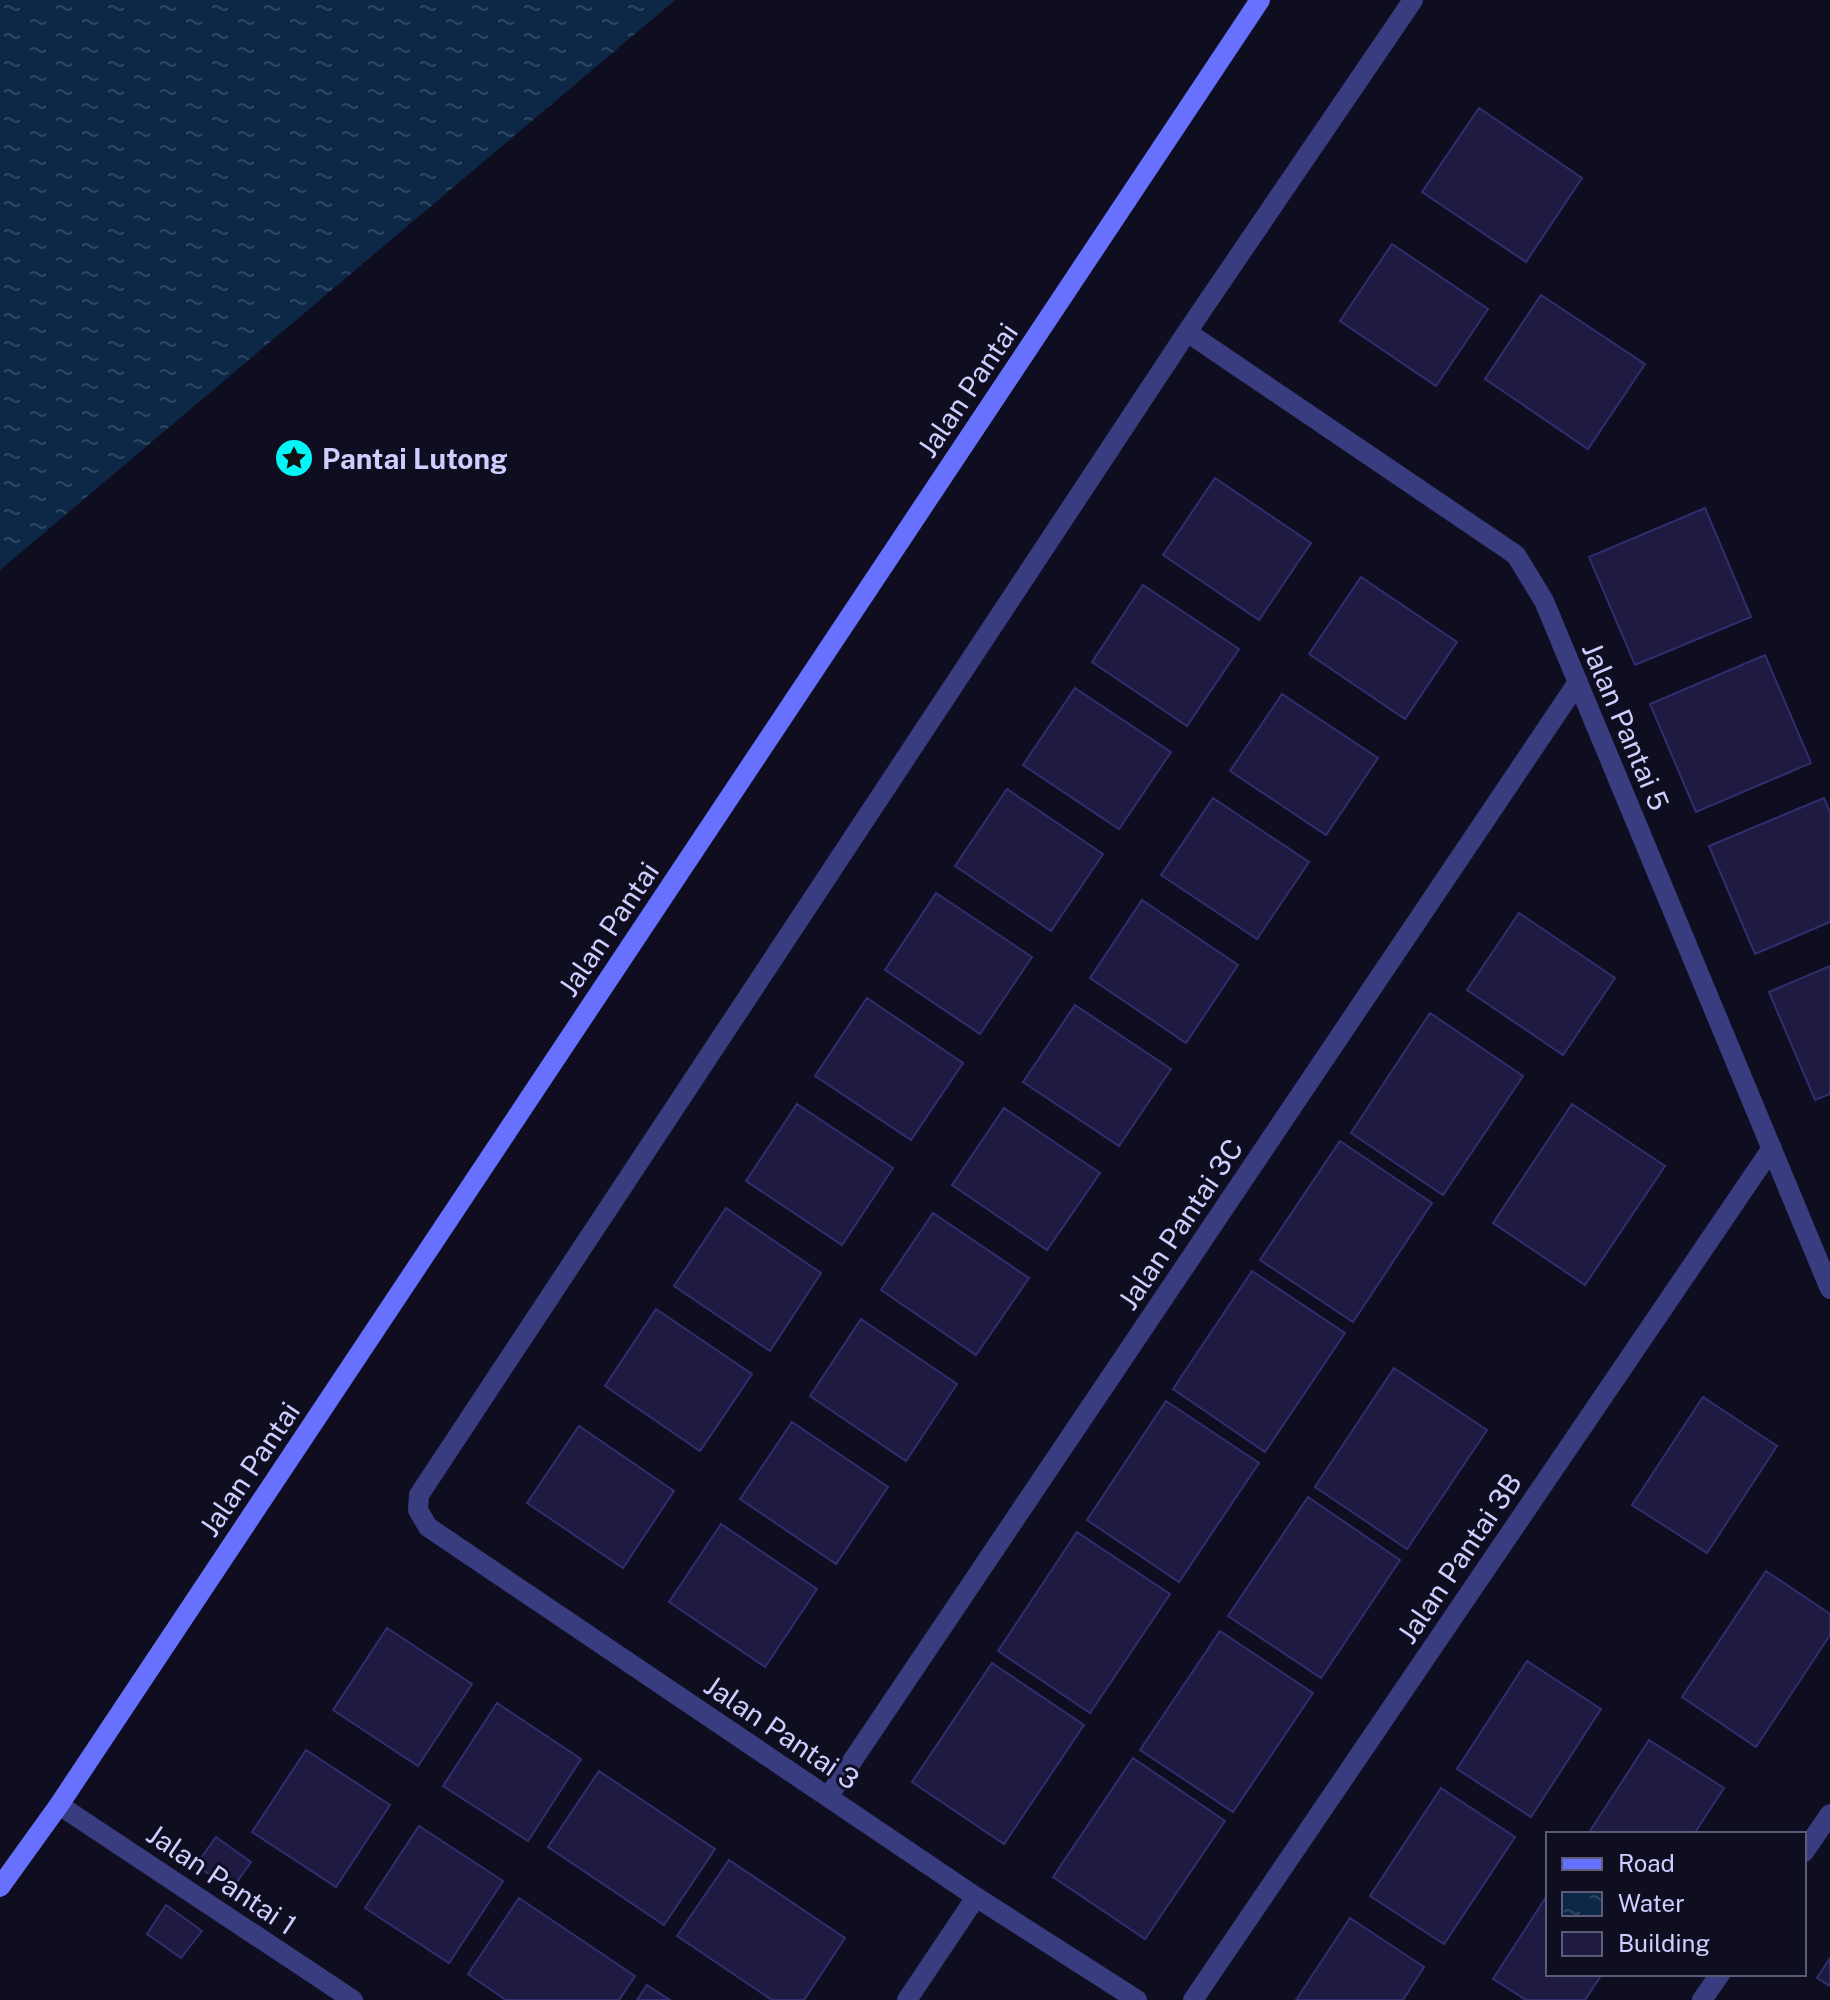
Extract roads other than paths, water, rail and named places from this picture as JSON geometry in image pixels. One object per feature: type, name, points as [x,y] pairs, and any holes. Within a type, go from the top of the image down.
[{"type":"street","name":"Jalan Pantai","points":[[0,1887],[59,1805],[1260,0]]},
{"type":"street","points":[[1187,332],[1413,0]]},
{"type":"street","name":"Jalan Pantai 5","points":[[1187,332],[1516,555],[1544,601],[1830,1289]]},
{"type":"street","name":"Jalan Pantai 3","points":[[1137,2000],[976,1897],[428,1527],[418,1510],[419,1495],[1187,332]]},
{"type":"street","name":"Jalan Pantai 3C","points":[[828,1797],[1578,682]]},
{"type":"street","name":"Jalan Pantai 3B","points":[[1193,2000],[1772,1148]]},
{"type":"street","name":"Jalan Pantai 1","points":[[59,1805],[353,2000]]},
{"type":"street","points":[[1806,1849],[1830,1814]]},
{"type":"street","points":[[907,2000],[976,1897]]},
{"type":"street","points":[[1702,2000],[1719,1976]]},
{"type":"water","points":[[0,0],[675,0],[0,570]]},
{"type":"place","name":"Pantai Lutong","points":[[294,458]]}]
